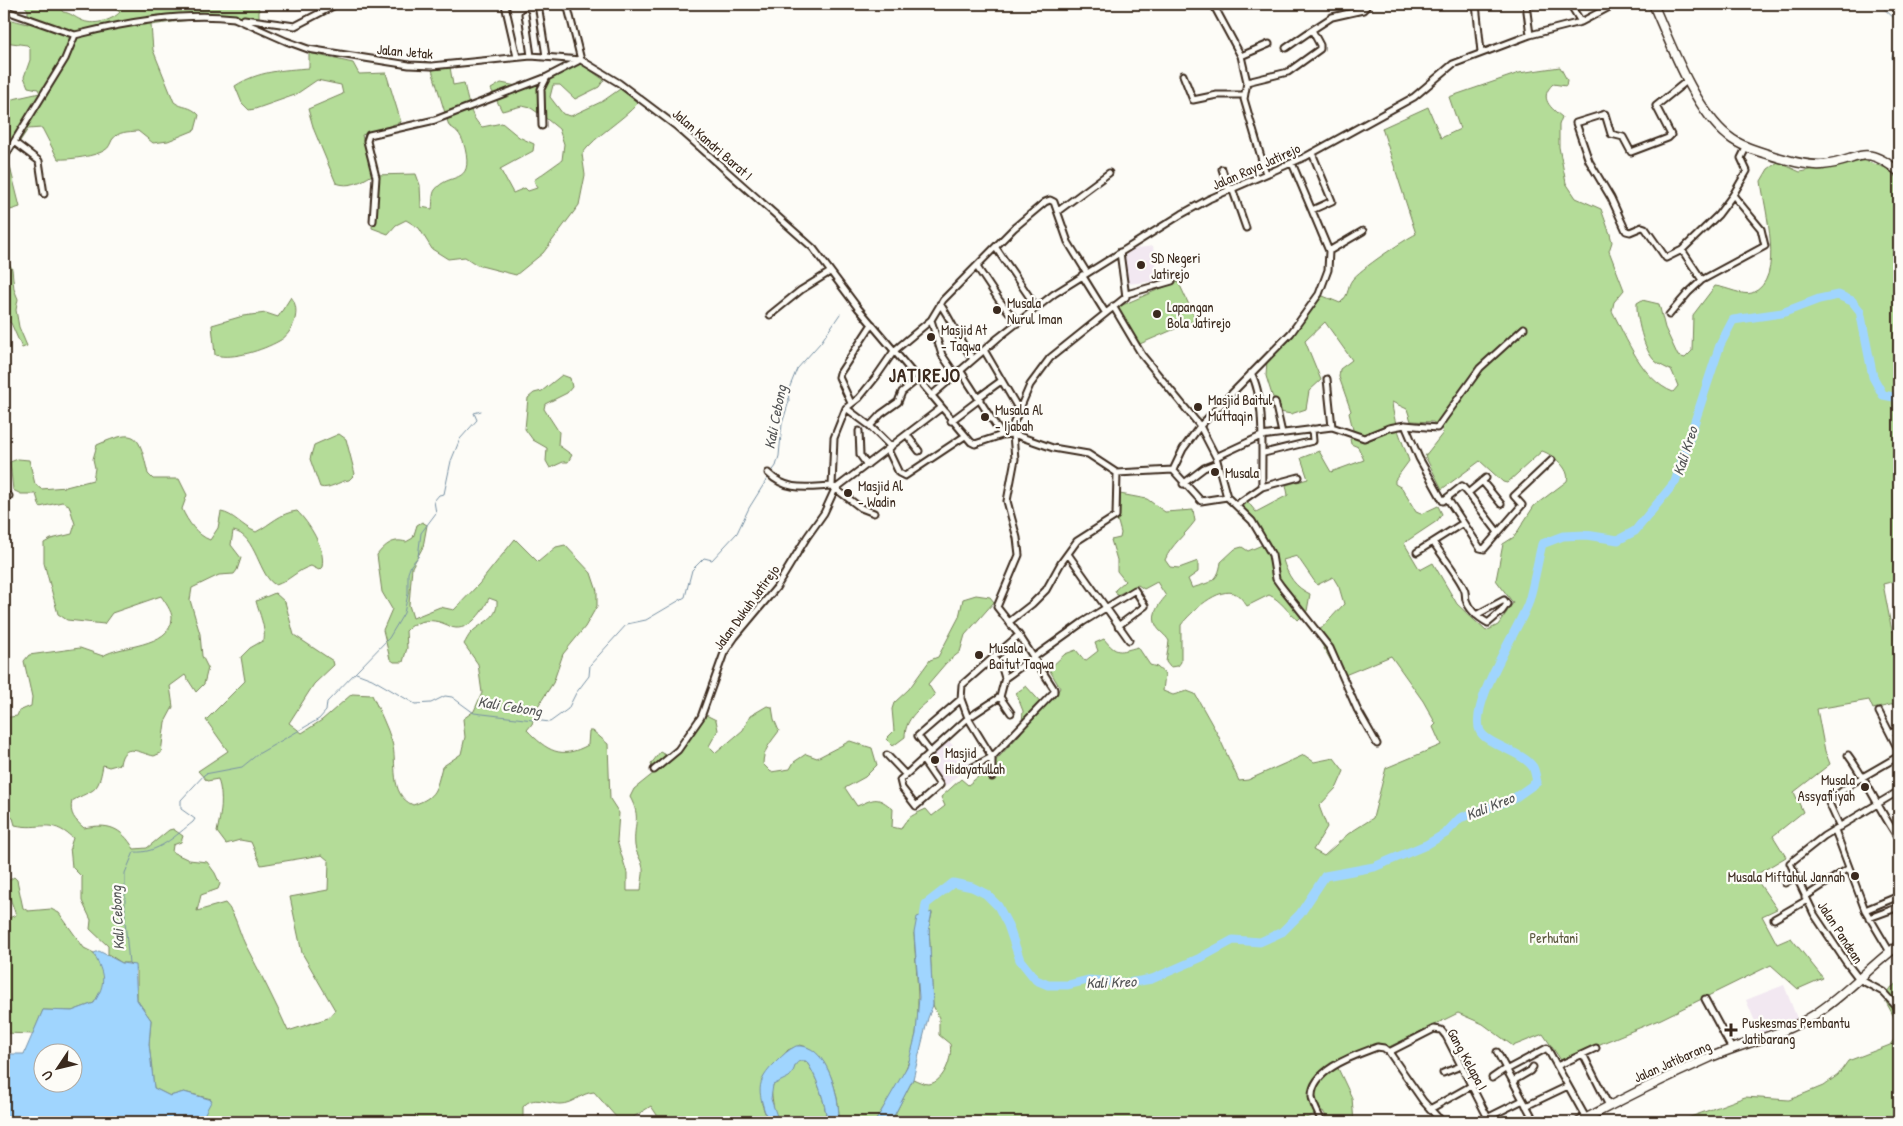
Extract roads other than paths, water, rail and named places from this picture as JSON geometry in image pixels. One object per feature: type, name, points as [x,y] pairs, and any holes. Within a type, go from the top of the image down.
[{"type":"main road","points":[[1653,4],[1688,80],[1720,129],[1729,137],[1747,146],[1791,161],[1813,164],[1830,163],[1867,154],[1880,158],[1899,172]]},
{"type":"main road","name":"Jalan Jatibarang","points":[[1583,1120],[1630,1094],[1814,1015],[1846,992],[1859,978],[1899,944]]},
{"type":"street","points":[[5,11],[75,35],[122,23],[208,16],[295,26],[338,4]]},
{"type":"street","points":[[538,4],[546,56]]},
{"type":"street","points":[[373,220],[376,177],[367,141],[369,135],[435,120],[547,77],[581,60],[568,4]]},
{"type":"street","points":[[1227,4],[1215,7],[1240,56],[1248,82],[1244,95],[1251,128],[1266,174]]},
{"type":"street","points":[[1286,48],[1332,16],[1363,10],[1366,7],[1365,4]]},
{"type":"street","points":[[1476,4],[1481,52]]},
{"type":"street","points":[[1526,4],[1530,35]]},
{"type":"street","points":[[1570,4],[1581,22]]},
{"type":"street","name":"Jalan Raya Jatirejo","points":[[931,396],[973,359],[1037,308],[1085,274],[1182,214],[1230,189],[1312,153],[1414,97],[1453,64],[1530,35],[1581,22],[1615,4]]},
{"type":"street","points":[[505,5],[517,57]]},
{"type":"street","points":[[525,14],[531,56]]},
{"type":"street","name":"Jalan Jetak","points":[[234,18],[286,42],[308,49],[408,65],[432,66],[531,56],[581,60]]},
{"type":"street","points":[[1248,82],[1288,72],[1320,49],[1320,45],[1312,30]]},
{"type":"street","points":[[4,158],[65,59],[75,35]]},
{"type":"street","points":[[1240,56],[1269,44]]},
{"type":"street","name":"Jalan Kandri Barat I","points":[[581,60],[619,83],[676,126],[813,248],[856,306],[872,324]]},
{"type":"street","points":[[1184,75],[1193,100],[1223,94],[1244,95]]},
{"type":"street","points":[[542,126],[541,89],[547,77]]},
{"type":"street","points":[[1688,80],[1656,106],[1670,135],[1668,138],[1631,152],[1623,137],[1612,134],[1605,114],[1575,124],[1589,160],[1611,198],[1626,231],[1628,233],[1642,226],[1645,228],[1666,258],[1682,250],[1718,215],[1733,195],[1747,171],[1741,158],[1747,146]]},
{"type":"street","points":[[14,142],[40,161],[44,194]]},
{"type":"street","points":[[1312,153],[1332,201],[1312,210]]},
{"type":"street","points":[[1173,470],[1183,449],[1200,426],[1292,333],[1319,294],[1328,270],[1329,251],[1292,163]]},
{"type":"street","points":[[1222,169],[1246,228]]},
{"type":"street","points":[[1105,312],[1068,242],[1058,211],[1109,173]]},
{"type":"street","points":[[1669,315],[1702,280],[1764,246],[1762,229],[1733,195]]},
{"type":"street","name":"Jalan Dukuh Jatirejo","points":[[654,770],[678,750],[701,717],[724,653],[776,588],[824,513],[834,487],[834,438],[846,408],[876,378],[894,351],[931,320],[940,304],[1044,202],[1050,200],[1054,202],[1058,211]]},
{"type":"street","points":[[1329,251],[1363,231]]},
{"type":"street","points":[[996,248],[1037,308]]},
{"type":"street","points":[[1682,250],[1702,280]]},
{"type":"street","points":[[1120,252],[1127,294]]},
{"type":"street","points":[[977,267],[1005,309],[1018,324]]},
{"type":"street","points":[[770,315],[801,290],[830,272]]},
{"type":"street","points":[[973,767],[992,757],[1054,692],[1053,686],[1034,656],[997,604],[1019,555],[1017,538],[1007,501],[1015,458],[1011,434],[1019,410],[1030,385],[1050,358],[1127,294],[1172,281]]},
{"type":"street","points":[[940,304],[954,324],[964,347],[973,359]]},
{"type":"street","points":[[1114,306],[1142,355],[1200,426],[1216,460],[1228,497],[1252,521],[1272,555],[1276,579],[1330,648],[1356,709],[1377,744]]},
{"type":"street","points":[[931,320],[942,355],[979,398],[1002,435]]},
{"type":"street","points":[[851,403],[839,377],[840,373],[872,324],[951,421],[975,444],[1011,434],[1053,448],[1088,454],[1117,473],[1173,470]]},
{"type":"street","points":[[1184,484],[1216,460],[1261,436],[1332,427],[1364,438],[1383,429],[1405,425],[1437,428],[1480,368],[1516,333],[1524,328]]},
{"type":"street","points":[[984,350],[1019,410]]},
{"type":"street","points":[[1251,373],[1256,383],[1264,453],[1262,487]]},
{"type":"street","points":[[870,426],[881,414],[898,402],[902,392],[918,379]]},
{"type":"street","points":[[1327,379],[1332,427]]},
{"type":"street","points":[[951,421],[1001,381]]},
{"type":"street","points":[[1275,402],[1282,433]]},
{"type":"street","points":[[846,408],[870,426],[890,449],[899,473],[905,476],[965,436]]},
{"type":"street","name":"Jalan Dukuh Jatirejo","points":[[834,487],[890,449],[942,408]]},
{"type":"street","points":[[1405,425],[1419,458],[1441,500],[1447,498],[1462,486],[1497,531]]},
{"type":"street","points":[[1264,453],[1313,441],[1312,429]]},
{"type":"street","points":[[859,431],[860,455],[868,465]]},
{"type":"street","points":[[907,435],[919,452]]},
{"type":"street","points":[[1447,498],[1480,548],[1484,549],[1497,531],[1522,505],[1514,496],[1552,460]]},
{"type":"street","points":[[1173,470],[1201,501],[1228,497]]},
{"type":"street","points":[[1010,622],[1046,590],[1077,541],[1116,516],[1117,473]]},
{"type":"street","points":[[770,475],[788,487],[797,489],[834,487],[861,508],[874,513]]},
{"type":"street","points":[[1236,505],[1262,487],[1299,477]]},
{"type":"street","points":[[1468,493],[1484,480],[1501,504]]},
{"type":"street","points":[[1417,552],[1463,523]]},
{"type":"street","points":[[1433,542],[1465,589],[1467,603],[1476,615],[1488,623],[1507,604],[1504,600],[1476,615]]},
{"type":"street","points":[[1068,554],[1129,640]]},
{"type":"street","points":[[1005,678],[1034,656],[1134,590],[1145,604],[1118,626]]},
{"type":"street","points":[[992,776],[992,757],[968,718],[960,699],[962,685],[1019,635]]},
{"type":"street","points":[[922,759],[940,784],[918,806],[913,805],[900,785],[900,780],[905,774],[968,718],[1000,697],[1005,678],[1002,668],[993,656]]},
{"type":"street","points":[[1000,697],[1011,713]]},
{"type":"street","points":[[930,752],[918,736],[960,699]]},
{"type":"street","points":[[1879,712],[1899,750]]},
{"type":"street","points":[[1890,733],[1899,730]]},
{"type":"street","points":[[888,755],[905,774]]},
{"type":"street","points":[[1848,755],[1864,776],[1878,805],[1899,839]]},
{"type":"street","points":[[1890,952],[1865,910],[1849,868],[1829,803],[1830,800],[1864,776],[1899,756]]},
{"type":"street","points":[[1837,829],[1899,791]]},
{"type":"street","name":"Jalan Pandean","points":[[1837,829],[1793,858],[1790,863],[1795,878],[1829,937],[1859,978]]},
{"type":"street","name":"Jalan Pandean","points":[[1806,898],[1849,868]]},
{"type":"street","points":[[1785,884],[1795,878]]},
{"type":"street","points":[[1865,910],[1899,896]]},
{"type":"street","points":[[1774,919],[1806,898]]},
{"type":"street","points":[[1869,918],[1899,907]]},
{"type":"street","points":[[1859,978],[1883,992],[1895,1005]]},
{"type":"street","points":[[1705,999],[1732,1049]]},
{"type":"street","name":"Gang Kelapa I","points":[[1388,1051],[1438,1029],[1446,1036],[1489,1120]]},
{"type":"street","points":[[1322,1122],[1312,1098],[1316,1083],[1322,1074],[1336,1064],[1374,1047],[1388,1051],[1440,1120],[1431,1122]]},
{"type":"street","points":[[1492,1078],[1546,1048],[1568,1086],[1583,1120]]},
{"type":"street","points":[[1557,1066],[1596,1048]]},
{"type":"street","points":[[1497,1052],[1534,1122]]},
{"type":"street","points":[[1583,1054],[1609,1106]]},
{"type":"street","points":[[1443,1073],[1461,1066]]},
{"type":"street","points":[[1513,1081],[1530,1071],[1533,1067]]},
{"type":"street","points":[[1430,1109],[1470,1086]]},
{"type":"street","points":[[1526,1106],[1568,1086]]},
{"type":"street","points":[[1489,1120],[1523,1100]]},
{"type":"water","points":[[932,912],[929,927],[933,1005],[913,1079],[891,1122],[875,1122],[908,1065],[916,1034],[919,997],[914,933],[917,917]]},
{"type":"water","points":[[99,951],[122,963],[135,965],[137,1000],[151,1020],[149,1044],[154,1088],[170,1096],[184,1092],[212,1100],[204,1115],[204,1122],[4,1122],[4,1054],[24,1054],[43,1010],[72,1011],[94,1003],[101,989],[103,978],[94,953]]},
{"type":"water","points":[[796,1046],[807,1047],[824,1062],[834,1087],[839,1122],[827,1122],[823,1098],[817,1082],[806,1061],[802,1061],[797,1063],[789,1077],[773,1085],[771,1099],[779,1122],[768,1122],[762,1103],[761,1082],[769,1069]]},
{"type":"waterway","points":[[1879,4],[1896,20],[1899,28]]},
{"type":"waterway","points":[[1899,41],[1892,57],[1899,79]]},
{"type":"waterway","name":"Kali Kreo","points":[[923,924],[926,904],[953,883],[972,887],[986,894],[998,906],[1008,925],[1020,960],[1036,980],[1048,985],[1068,985],[1088,980],[1128,983],[1152,979],[1200,958],[1233,940],[1260,942],[1282,932],[1300,914],[1325,876],[1374,867],[1426,845],[1446,833],[1460,818],[1513,799],[1537,782],[1533,767],[1528,761],[1484,736],[1480,731],[1478,719],[1487,686],[1528,604],[1542,544],[1563,536],[1586,535],[1618,540],[1635,531],[1675,482],[1720,345],[1733,320],[1782,313],[1819,299],[1838,295],[1852,301],[1860,311],[1873,377],[1883,395],[1899,398]]},
{"type":"waterway","name":"Kali Cebong","points":[[771,473],[776,466],[779,456],[782,424],[789,401],[788,391],[797,369],[821,342],[840,314]]},
{"type":"waterway","name":"Kali Cebong","points":[[129,963],[125,922],[125,873],[134,852],[143,852],[159,847],[193,822],[195,819],[181,809],[181,800],[205,774],[242,767],[258,754],[319,719],[326,711],[327,702],[389,638],[404,613],[408,594],[408,573],[411,565],[418,557],[421,533],[436,513],[434,501],[439,495],[444,494],[451,461],[460,439],[477,420],[474,413],[481,411]]},
{"type":"waterway","name":"Kali Cebong","points":[[356,673],[372,679],[415,704],[431,703],[445,696],[452,697],[474,713],[550,722],[568,709],[576,693],[589,676],[590,665],[627,624],[646,620],[685,597],[692,570],[704,558],[712,560],[737,533],[749,508],[769,476]]},
{"type":"place","name":"SD Negeri Jatirejo","points":[[1141,265]]},
{"type":"place","name":"Musala Nurul Iman","points":[[997,310]]},
{"type":"place","name":"Lapangan Bola Jatirejo","points":[[1157,314]]},
{"type":"place","name":"Masjid At - Taqwa","points":[[931,337]]},
{"type":"place","name":"Masjid Baitul Muttaqin","points":[[1198,407]]},
{"type":"place","name":"Musala Al - Ijabah","points":[[985,417]]},
{"type":"place","name":"Musala","points":[[1215,472]]},
{"type":"place","name":"Masjid Al - Wadin","points":[[848,493]]},
{"type":"place","name":"Musala Baitut Taqwa","points":[[979,655]]},
{"type":"place","name":"Masjid Hidayatullah","points":[[935,760]]},
{"type":"place","name":"Musala Assyafi'iyah","points":[[1865,787]]},
{"type":"place","name":"Musala Miftahul Jannah","points":[[1855,876]]},
{"type":"place","name":"Puskesmas Pembantu Jatibarang","points":[[1731,1030]]},
{"type":"district","name":"JATIREJO","points":[[925,375]]},
{"type":"park label","name":"Perhutani","points":[[1554,937]]}]
